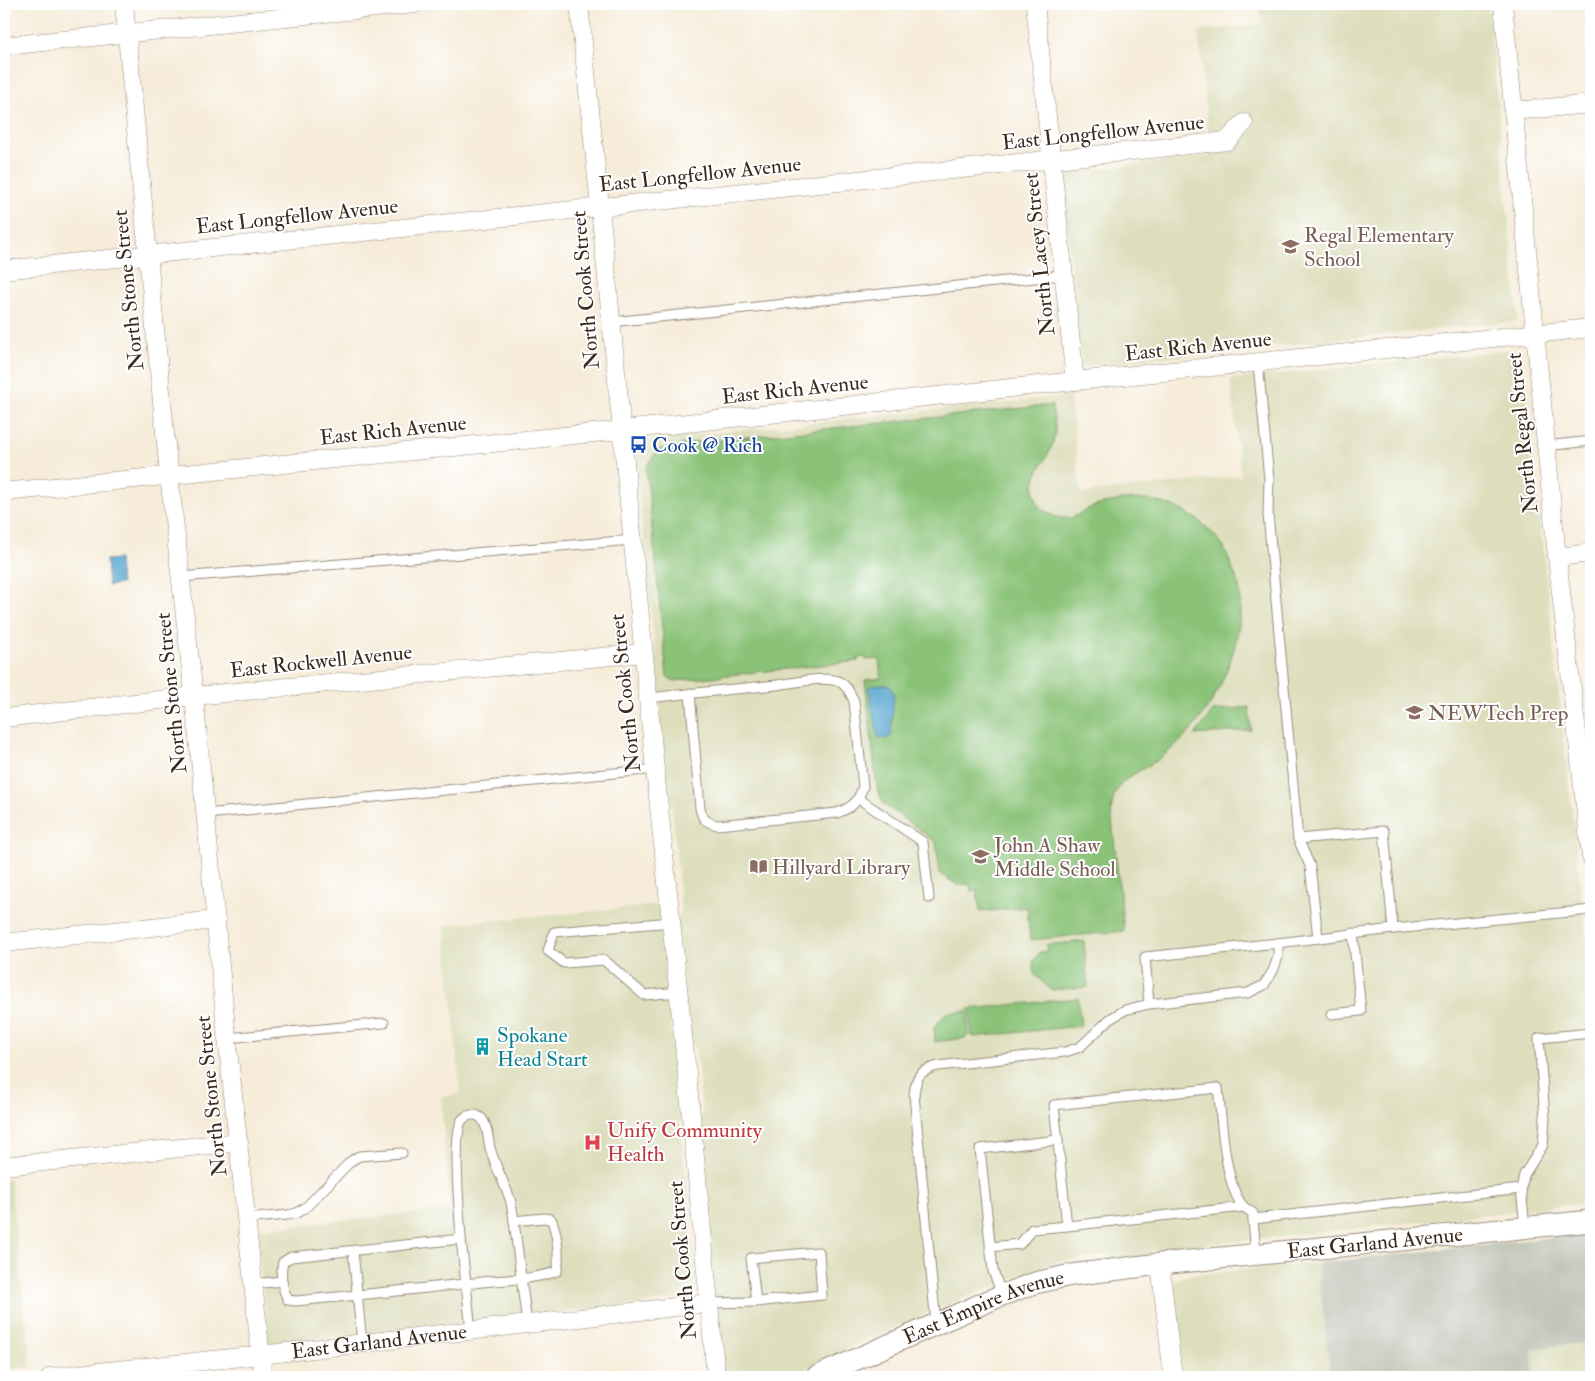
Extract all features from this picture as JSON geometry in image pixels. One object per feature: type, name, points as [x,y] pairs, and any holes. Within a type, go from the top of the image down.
[{"type":"street","name":"North Stone Street","points":[[124,4],[169,475],[194,696],[227,1038],[263,1377]]},
{"type":"street","points":[[4,46],[415,4]]},
{"type":"street","name":"North Cook Street","points":[[579,4],[716,1377]]},
{"type":"street","name":"North Lacey Street","points":[[1035,4],[1074,381]]},
{"type":"street","name":"North Regal Street","points":[[1503,4],[1557,557],[1587,791],[1591,857]]},
{"type":"street","points":[[1513,111],[1591,104]]},
{"type":"street","name":"East Longfellow Avenue","points":[[4,270],[1227,141],[1244,123]]},
{"type":"street","name":"East Rich Avenue","points":[[4,492],[622,430],[1591,328]]},
{"type":"street","points":[[1557,557],[1591,553]]},
{"type":"street","name":"East Rockwell Avenue","points":[[4,718],[194,696],[643,653]]},
{"type":"street","points":[[4,943],[216,920]]},
{"type":"street","points":[[4,1166],[238,1142]]},
{"type":"street","name":"East Garland Avenue","points":[[1160,1264],[1591,1221]]},
{"type":"street","points":[[1160,1264],[1173,1377]]},
{"type":"street","name":"East Empire Avenue","points":[[816,1377],[1002,1295],[1035,1283],[1071,1275],[1160,1264]]},
{"type":"street","name":"East Garland Avenue","points":[[50,1377],[261,1355],[709,1303]]},
{"type":"lane","points":[[610,322],[1064,275]]},
{"type":"lane","points":[[1258,362],[1269,479],[1268,514],[1298,839],[1310,866],[1318,938]]},
{"type":"lane","points":[[1546,446],[1591,441]]},
{"type":"lane","points":[[181,577],[633,540]]},
{"type":"lane","points":[[648,698],[690,693],[829,679],[840,682],[849,689],[854,701],[863,786],[859,799],[850,808],[837,813],[718,825],[708,823],[702,816],[700,808],[690,693]]},
{"type":"lane","points":[[206,814],[655,769]]},
{"type":"lane","points":[[859,799],[923,842],[930,898]]},
{"type":"lane","points":[[1298,839],[1384,831],[1393,929]]},
{"type":"lane","points":[[1149,1004],[1145,957],[1353,933],[1591,910]]},
{"type":"lane","points":[[672,922],[554,932],[548,951],[564,963],[604,960],[644,995],[679,992]]},
{"type":"lane","points":[[1331,1014],[1361,1011],[1353,933]]},
{"type":"lane","points":[[936,1324],[914,1096],[915,1082],[925,1069],[1065,1052],[1080,1047],[1110,1020],[1125,1010],[1149,1004],[1248,993],[1264,985],[1274,971],[1278,958],[1278,943]]},
{"type":"lane","points":[[227,1038],[384,1023]]},
{"type":"lane","points":[[1525,1227],[1521,1189],[1524,1176],[1543,1145],[1545,1118],[1538,1038],[1591,1033]]},
{"type":"lane","points":[[1067,1226],[1054,1105],[1218,1088],[1228,1173],[1237,1197],[1244,1207],[1253,1213],[1256,1254]]},
{"type":"lane","points":[[471,1330],[461,1239],[457,1152],[459,1128],[462,1121],[471,1114],[478,1115],[485,1126],[490,1149],[511,1201],[527,1324]]},
{"type":"lane","points":[[1002,1295],[993,1271],[980,1149],[1058,1140]]},
{"type":"lane","points":[[246,1219],[298,1213],[351,1161],[359,1156],[402,1153]]},
{"type":"lane","points":[[1253,1218],[1521,1189]]},
{"type":"lane","points":[[990,1248],[1020,1244],[1032,1229],[1244,1207]]},
{"type":"lane","points":[[461,1239],[291,1258],[283,1262],[282,1281],[285,1294],[288,1300],[296,1301],[549,1275],[557,1271],[559,1264],[554,1226],[551,1219],[514,1221]]},
{"type":"lane","points":[[353,1251],[362,1343]]},
{"type":"lane","points":[[709,1303],[756,1302],[822,1295],[818,1252],[751,1258],[756,1302]]},
{"type":"lane","points":[[253,1284],[282,1281]]},
{"type":"shaded area","name":"Regal Elementary School","points":[[1259,4],[1488,4],[1518,321],[1082,366],[1061,173],[1211,156],[1198,31],[1261,24]]},
{"type":"shaded area","points":[[1510,350],[1518,353],[1522,361],[1591,984],[1591,1203],[1155,1250],[1144,1257],[1119,1259],[1105,1255],[1055,1262],[947,1305],[819,1361],[792,1377],[722,1377],[698,1125],[702,1110],[696,1051],[689,1040],[677,924],[681,910],[672,805],[664,791],[656,725],[661,712],[635,451],[637,444],[644,440],[1070,396],[1081,493],[1241,476],[1230,379]]},
{"type":"shaded area","points":[[659,905],[696,1280],[693,1298],[268,1344],[257,1229],[450,1209],[441,1097],[460,1094],[444,925]]},
{"type":"shaded area","points":[[10,1179],[31,1367],[4,1370],[4,1180]]},
{"type":"shaded area","points":[[1591,1233],[1591,1342],[1532,1349],[1535,1377],[1304,1377],[1330,1374],[1317,1263]]},
{"type":"shaded area","points":[[1317,1263],[1330,1374],[1304,1377],[1182,1377],[1176,1315],[1170,1302],[1171,1289],[1178,1279],[1189,1275]]},
{"type":"shaded area","points":[[1591,1342],[1591,1377],[1535,1377],[1532,1349]]},
{"type":"green space","points":[[1052,405],[1055,435],[1052,446],[1037,473],[1034,487],[1040,506],[1050,514],[1061,518],[1075,516],[1096,506],[1131,499],[1147,500],[1177,508],[1203,524],[1224,548],[1238,583],[1240,605],[1235,646],[1220,686],[1210,705],[1186,736],[1163,756],[1122,784],[1114,796],[1111,811],[1124,931],[1030,940],[1027,907],[980,912],[977,890],[971,891],[970,884],[958,885],[940,874],[936,842],[885,805],[879,795],[865,680],[881,678],[879,659],[866,660],[866,657],[858,658],[858,661],[675,681],[667,677],[646,467],[659,449],[681,447],[681,444]]},
{"type":"green space","points":[[1249,707],[1251,730],[1195,735],[1213,711]]},
{"type":"green space","points":[[1084,941],[1088,987],[1051,990],[1034,974],[1033,961],[1040,952],[1047,951],[1046,945]]},
{"type":"green space","points":[[1078,998],[1081,1026],[972,1037],[969,1009]]},
{"type":"green space","points":[[967,1011],[969,1035],[966,1035],[966,1038],[935,1042],[934,1027],[946,1013]]},
{"type":"water","points":[[119,559],[121,584],[108,586],[106,560]]},
{"type":"water","points":[[884,684],[891,687],[894,694],[891,736],[886,739],[878,737],[869,691],[873,685]]},
{"type":"place","name":"Regal Elementary School","points":[[1290,247]]},
{"type":"place","name":"Cook @ Rich","points":[[638,445]]},
{"type":"place","name":"NEWTech Prep","points":[[1414,713]]},
{"type":"place","name":"John A Shaw Middle School","points":[[980,857]]},
{"type":"place","name":"Hillyard Library","points":[[758,867]]},
{"type":"place","name":"Spokane Head Start","points":[[483,1047]]},
{"type":"place","name":"Unify Community Health","points":[[593,1142]]}]
